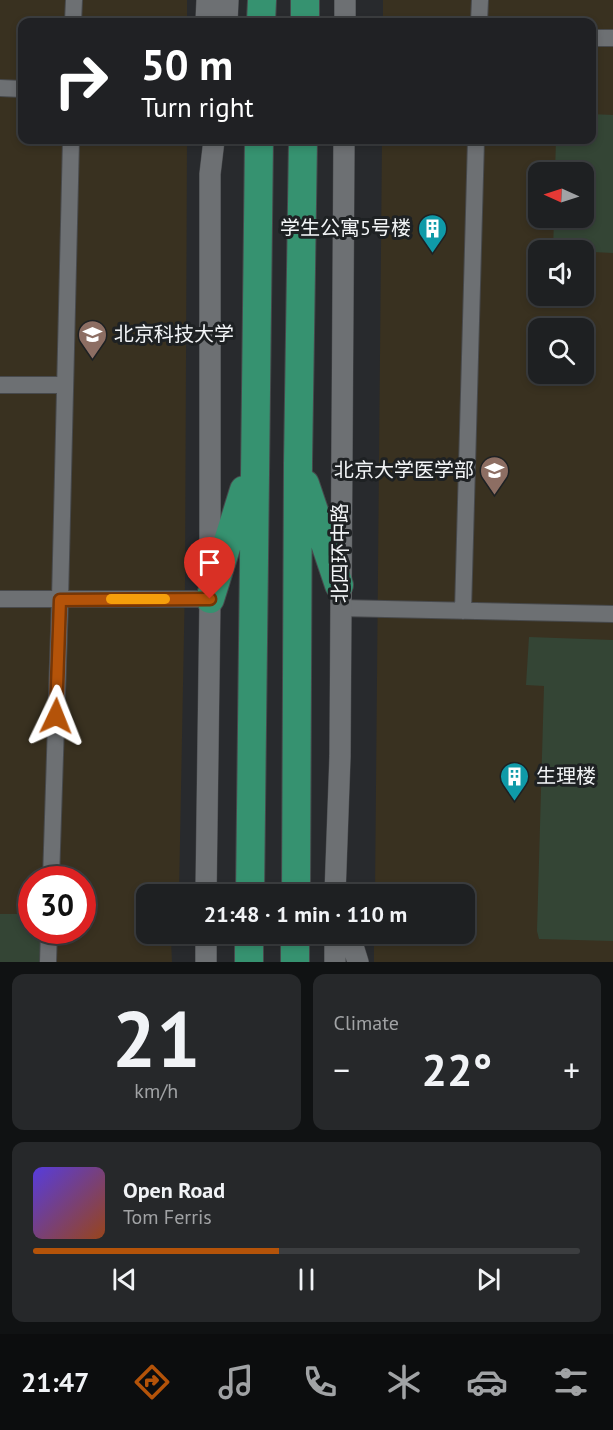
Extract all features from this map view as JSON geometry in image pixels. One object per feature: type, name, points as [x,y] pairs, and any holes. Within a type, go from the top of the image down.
[{"type":"highway","points":[[261,18],[262,0]]},
{"type":"highway","points":[[305,0],[305,18]]},
{"type":"highway","points":[[250,884],[253,460],[259,144]]},
{"type":"highway","points":[[296,884],[298,462],[303,144]]},
{"type":"highway","points":[[210,599],[253,460]]},
{"type":"highway","points":[[298,462],[340,597]]},
{"type":"highway","points":[[249,944],[249,962]]},
{"type":"highway","points":[[295,944],[295,962]]},
{"type":"street","points":[[73,18],[74,0]]},
{"type":"street","points":[[206,18],[207,0]]},
{"type":"street","points":[[227,18],[228,0]]},
{"type":"street","points":[[345,0],[345,18]]},
{"type":"street","points":[[479,18],[480,0]]},
{"type":"street","points":[[596,38],[613,38]]},
{"type":"street","points":[[0,88],[18,89]]},
{"type":"street","points":[[51,866],[71,144]]},
{"type":"street","points":[[206,884],[210,599],[209,144]]},
{"type":"street","points":[[210,174],[214,144]]},
{"type":"street","name":"北四环中路","points":[[335,884],[340,756],[344,144]]},
{"type":"street","points":[[463,610],[476,144]]},
{"type":"street","points":[[0,385],[65,385]]},
{"type":"street","points":[[340,597],[463,610],[613,614]]},
{"type":"street","points":[[0,599],[210,599]]},
{"type":"street","points":[[48,962],[49,944]]},
{"type":"street","points":[[206,944],[206,962]]},
{"type":"street","points":[[335,944],[335,962]]},
{"type":"street","points":[[352,944],[358,962]]},
{"type":"shaded area","name":"北京科技大学","points":[[0,0],[187,0],[187,18],[18,18],[18,144],[187,144],[185,581],[179,884],[136,884],[136,944],[171,944],[172,962],[0,962]]},
{"type":"shaded area","name":"北京大学医学部","points":[[383,0],[613,0],[613,962],[374,962],[374,944],[475,944],[475,884],[375,884],[382,144],[596,144],[596,18],[383,18]]},
{"type":"green space","points":[[596,114],[613,115],[613,253],[594,252],[594,240],[553,240],[554,228],[594,228],[594,162],[555,162],[556,144],[596,144]]},
{"type":"green space","points":[[529,637],[613,640],[613,941],[539,939],[537,931],[544,686],[526,685]]},
{"type":"green space","points":[[0,914],[18,914],[18,944],[42,944],[42,962],[0,962]]},
{"type":"slow traffic","points":[[111,599],[165,599]]},
{"type":"place","name":"学生公寓5号楼","points":[[432,254]]},
{"type":"place","name":"北京科技大学","points":[[93,360]]},
{"type":"place","name":"北京大学医学部","points":[[495,496]]},
{"type":"place","name":"生理楼","points":[[515,802]]},
{"type":"route","points":[[56,716],[60,600],[210,599]]}]
